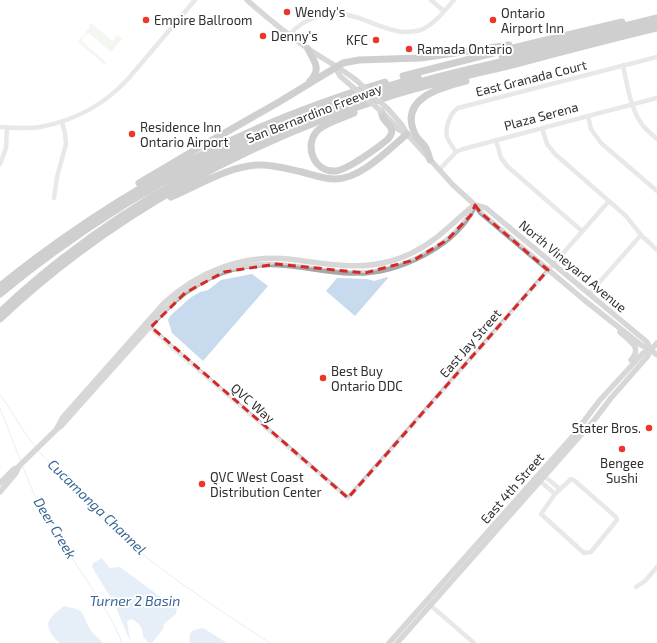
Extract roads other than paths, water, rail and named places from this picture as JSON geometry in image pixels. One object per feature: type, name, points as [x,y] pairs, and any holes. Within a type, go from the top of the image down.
[{"type":"highway","name":"San Bernardino Freeway","points":[[0,286],[65,237],[124,197],[214,148],[270,122],[301,110],[425,70],[657,13]]},
{"type":"highway","points":[[0,294],[21,276],[80,233],[145,191],[210,156],[273,128],[334,104],[391,85],[657,18]]},
{"type":"highway","points":[[0,312],[46,271],[128,212],[198,170],[263,138],[311,118],[397,88],[657,23]]},
{"type":"highway","name":"San Bernardino Freeway","points":[[0,319],[24,297],[76,256],[147,207],[195,178],[246,152],[317,122],[383,98],[657,28]]},
{"type":"highway","points":[[124,197],[138,184],[163,168],[343,62],[421,58],[507,45],[517,47]]},
{"type":"highway","points":[[304,86],[314,76],[317,69],[308,49]]},
{"type":"highway","points":[[430,160],[426,148],[415,135],[413,128],[412,115],[420,100],[438,89],[498,72],[515,64]]},
{"type":"highway","points":[[383,98],[318,130],[310,146],[311,154],[315,162],[327,170],[341,170],[385,142],[391,136],[392,130],[383,118],[384,110]]},
{"type":"highway","points":[[147,207],[222,174],[248,166],[270,165],[333,179],[350,176],[358,173],[371,164],[407,134]]},
{"type":"main road","name":"North Vineyard Avenue","points":[[247,0],[308,49],[335,67],[345,71],[356,80],[384,110]]},
{"type":"main road","name":"North Vineyard Avenue","points":[[335,67],[340,76],[348,83],[402,125],[407,134],[430,160],[453,185],[476,205],[481,213],[583,299],[641,345],[657,355]]},
{"type":"main road","name":"North Vineyard Avenue","points":[[476,205],[486,208],[646,342],[651,350]]},
{"type":"main road","points":[[0,483],[62,425],[148,325],[175,300],[196,285],[214,276],[235,269],[256,265],[276,264],[337,272],[365,273],[399,266],[414,260],[447,240],[470,216],[476,205]]},
{"type":"main road","points":[[583,299],[590,301],[607,313],[613,314]]},
{"type":"main road","points":[[603,396],[606,389],[635,357],[636,347],[618,330],[616,324]]},
{"type":"main road","name":"East 4th Street","points":[[389,643],[428,603],[540,481],[599,414],[610,398],[647,357],[657,343]]},
{"type":"main road","name":"East 4th Street","points":[[397,643],[428,603],[572,437],[603,396],[642,353],[651,350]]},
{"type":"main road","points":[[0,492],[16,473],[19,466]]},
{"type":"street","points":[[0,127],[39,127],[62,122],[95,106],[117,90],[195,0]]},
{"type":"street","points":[[431,0],[444,11]]},
{"type":"street","points":[[289,35],[298,25],[313,17],[325,14],[354,16],[395,31],[409,32],[423,30],[435,21],[454,0]]},
{"type":"street","name":"East Granada Court","points":[[456,152],[449,141],[447,134],[451,114],[458,108],[657,57]]},
{"type":"street","points":[[623,65],[632,104],[641,124],[657,139]]},
{"type":"street","name":"Plaza Serena","points":[[439,170],[456,152],[496,140],[657,98]]},
{"type":"street","points":[[588,116],[591,129],[601,143],[657,191]]},
{"type":"street","points":[[54,198],[57,177],[66,144],[62,122]]},
{"type":"street","points":[[0,164],[6,148],[7,127]]},
{"type":"street","points":[[542,128],[547,144],[555,154],[630,220],[641,235],[657,250]]},
{"type":"street","points":[[496,140],[501,158],[508,167],[582,231]]},
{"type":"street","name":"East Jay Street","points":[[348,498],[609,201]]},
{"type":"street","points":[[589,294],[641,235]]},
{"type":"street","name":"QVC Way","points":[[148,325],[184,358],[348,498]]},
{"type":"street","points":[[544,476],[560,489]]},
{"type":"street","points":[[569,480],[573,480],[616,517],[616,522],[591,552],[584,553],[540,514],[560,489],[569,480]]},
{"type":"street","points":[[540,481],[555,494]]},
{"type":"street","points":[[636,586],[645,581],[657,567]]},
{"type":"street","points":[[428,603],[474,643]]},
{"type":"water","points":[[252,274],[268,286],[203,361],[172,333],[168,320],[170,316],[190,298],[200,292],[208,290],[221,280]]},
{"type":"water","points":[[337,278],[367,279],[374,281],[388,278],[355,316],[326,291]]},
{"type":"water","name":"Turner 2 Basin","points":[[102,558],[110,568],[120,567],[177,609],[176,614],[164,624],[163,629],[152,643],[149,643],[143,637],[140,626],[132,619],[127,621],[130,641],[114,603],[92,567],[93,563]]},
{"type":"water","points":[[64,606],[82,612],[91,631],[103,643],[59,643],[50,632],[48,623],[53,615]]},
{"type":"water","points":[[203,628],[227,643],[190,643],[190,634]]},
{"type":"waterway","name":"Cucamonga Channel","points":[[0,395],[26,435],[36,447]]},
{"type":"waterway","name":"Deer Creek","points":[[0,408],[21,462]]},
{"type":"waterway","name":"Cucamonga Channel","points":[[39,451],[97,514],[135,548],[184,586],[270,643]]},
{"type":"waterway","name":"Deer Creek","points":[[23,467],[36,498],[60,540],[106,611],[122,643]]},
{"type":"place","name":"Wendy's","points":[[287,12]]},
{"type":"place","name":"Empire Ballroom","points":[[146,20]]},
{"type":"place","name":"Ontario Airport Inn","points":[[493,20]]},
{"type":"place","name":"Denny's","points":[[263,36]]},
{"type":"place","name":"KFC","points":[[376,40]]},
{"type":"place","name":"Ramada Ontario","points":[[409,49]]},
{"type":"place","name":"Residence Inn Ontario Airport","points":[[132,134]]},
{"type":"place","name":"Best Buy Ontario DDC","points":[[323,378]]},
{"type":"place","name":"Stater Bros.","points":[[649,428]]},
{"type":"place","name":"Bengee Sushi","points":[[622,449]]},
{"type":"place","name":"QVC West Coast Distribution Center","points":[[202,484]]}]
